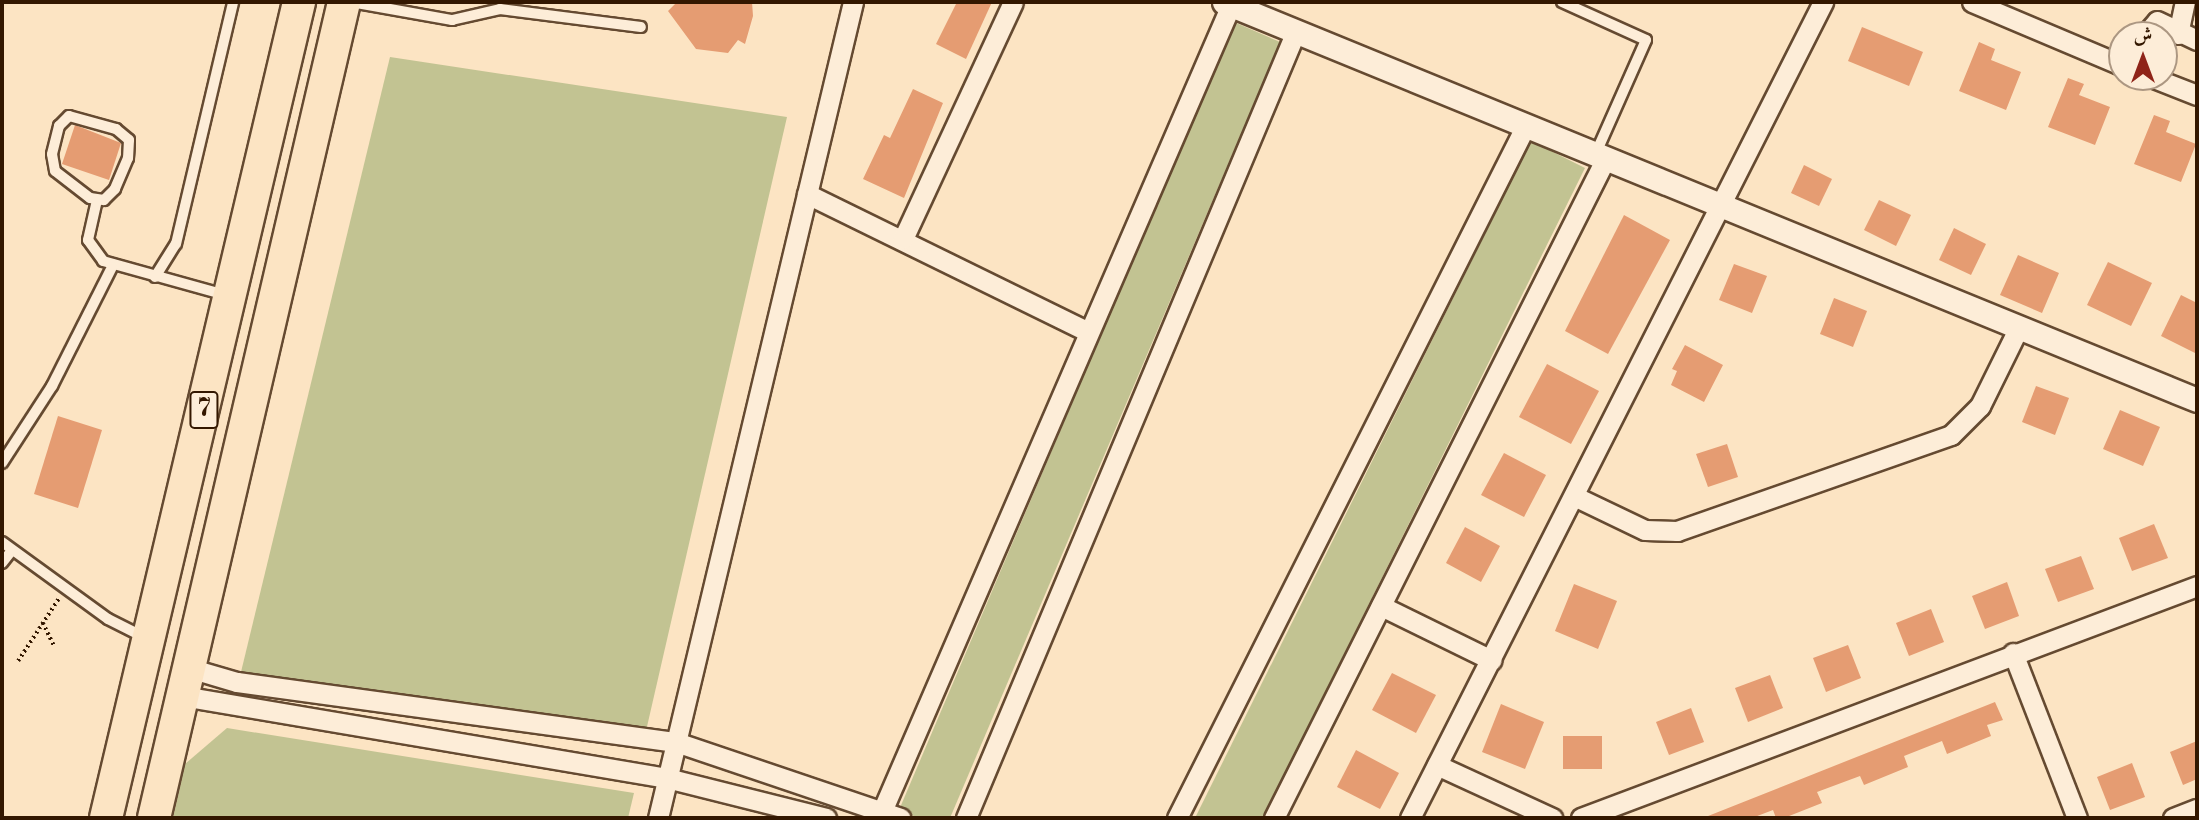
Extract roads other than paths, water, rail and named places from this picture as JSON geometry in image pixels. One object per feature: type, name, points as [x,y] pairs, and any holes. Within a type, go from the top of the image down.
[{"type":"highway","name":"7","points":[[106,818],[299,2]]},
{"type":"highway","name":"7","points":[[154,818],[344,2]]},
{"type":"highway","points":[[150,640],[189,669]]},
{"type":"street","points":[[658,818],[853,2]]},
{"type":"street","points":[[903,239],[1013,2]]},
{"type":"street","points":[[1410,818],[1576,497],[1719,204],[1823,2]]},
{"type":"street","points":[[1972,2],[2108,58]]},
{"type":"street","points":[[2185,2],[2178,34],[2197,40]]},
{"type":"street","points":[[883,809],[1227,3],[2197,400]]},
{"type":"street","points":[[966,818],[1296,31]]},
{"type":"street","points":[[2178,88],[2197,95]]},
{"type":"street","points":[[1177,818],[1526,125]]},
{"type":"street","points":[[1274,818],[1601,156]]},
{"type":"street","points":[[807,194],[1087,331]]},
{"type":"street","points":[[1576,497],[1645,530],[1677,531],[1951,435],[1980,406],[2019,327]]},
{"type":"street","points":[[1581,818],[2013,653],[2197,586]]},
{"type":"street","points":[[1381,606],[1491,660]]},
{"type":"street","points":[[2013,653],[2077,818]]},
{"type":"street","points":[[189,669],[237,682],[676,742],[883,809],[901,818]]},
{"type":"street","points":[[189,669],[667,778],[826,818]]},
{"type":"street","points":[[1437,765],[1552,818]]},
{"type":"street","points":[[2173,818],[2197,809]]},
{"type":"lane","points":[[155,277],[176,244],[233,2]]},
{"type":"lane","points":[[351,2],[452,20],[500,9],[641,27]]},
{"type":"lane","points":[[1562,2],[1646,40],[1601,156]]},
{"type":"lane","points":[[69,116],[116,129],[129,140],[128,158],[115,189],[111,196],[97,200],[61,178],[52,163],[59,126],[69,116]]},
{"type":"lane","points":[[97,200],[88,240],[111,267],[230,296]]},
{"type":"lane","points":[[2,463],[52,386],[111,267]]},
{"type":"lane","points":[[2,542],[65,589],[150,640]]},
{"type":"lane","points":[[2,563],[12,550]]}]
